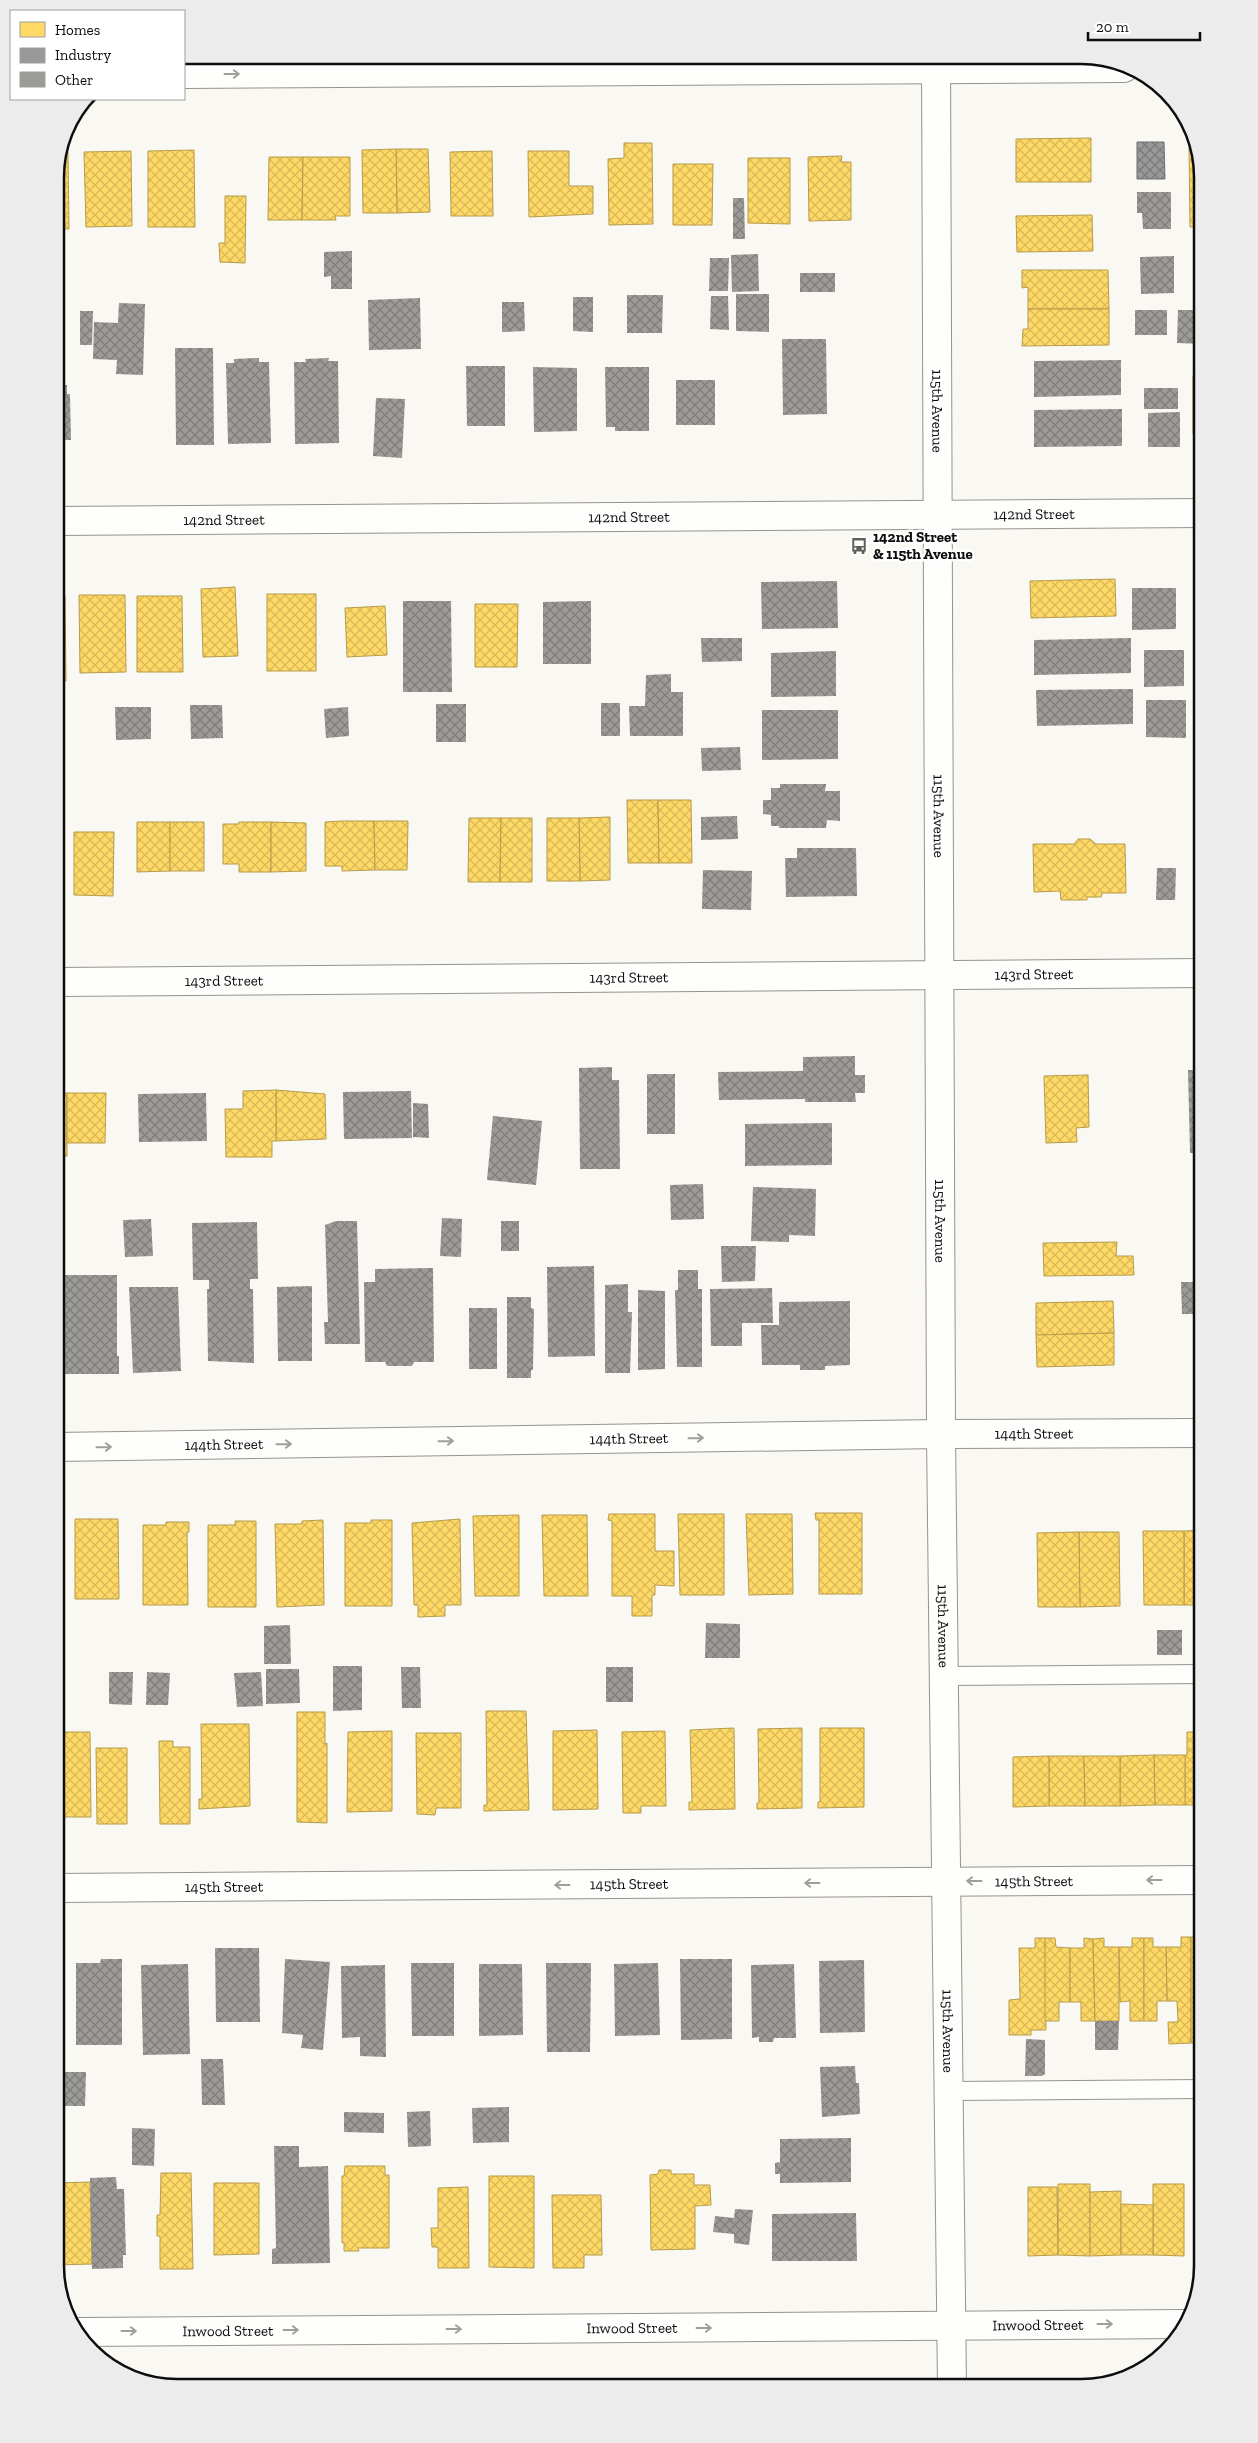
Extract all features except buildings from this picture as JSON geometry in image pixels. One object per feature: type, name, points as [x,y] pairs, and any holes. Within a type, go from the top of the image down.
[{"type":"street","points":[[185,74],[868,64]]},
{"type":"street","name":"115th Avenue","points":[[936,64],[940,1434],[952,2379]]},
{"type":"street","points":[[974,64],[1108,68]]},
{"type":"street","name":"142nd Street","points":[[64,521],[1194,513]]},
{"type":"street","name":"143rd Street","points":[[64,982],[1194,973]]},
{"type":"street","name":"144th Street","points":[[64,1448],[940,1434],[1194,1433]]},
{"type":"street","name":"145th Street","points":[[64,1888],[1194,1880]]},
{"type":"street","name":"Inwood Street","points":[[85,2332],[1178,2324]]},
{"type":"lane","points":[[943,1676],[1194,1674]]},
{"type":"lane","points":[[948,2091],[1194,2089]]},
{"type":"place","name":"142nd Street & 115th Avenue","points":[[859,546]]}]
